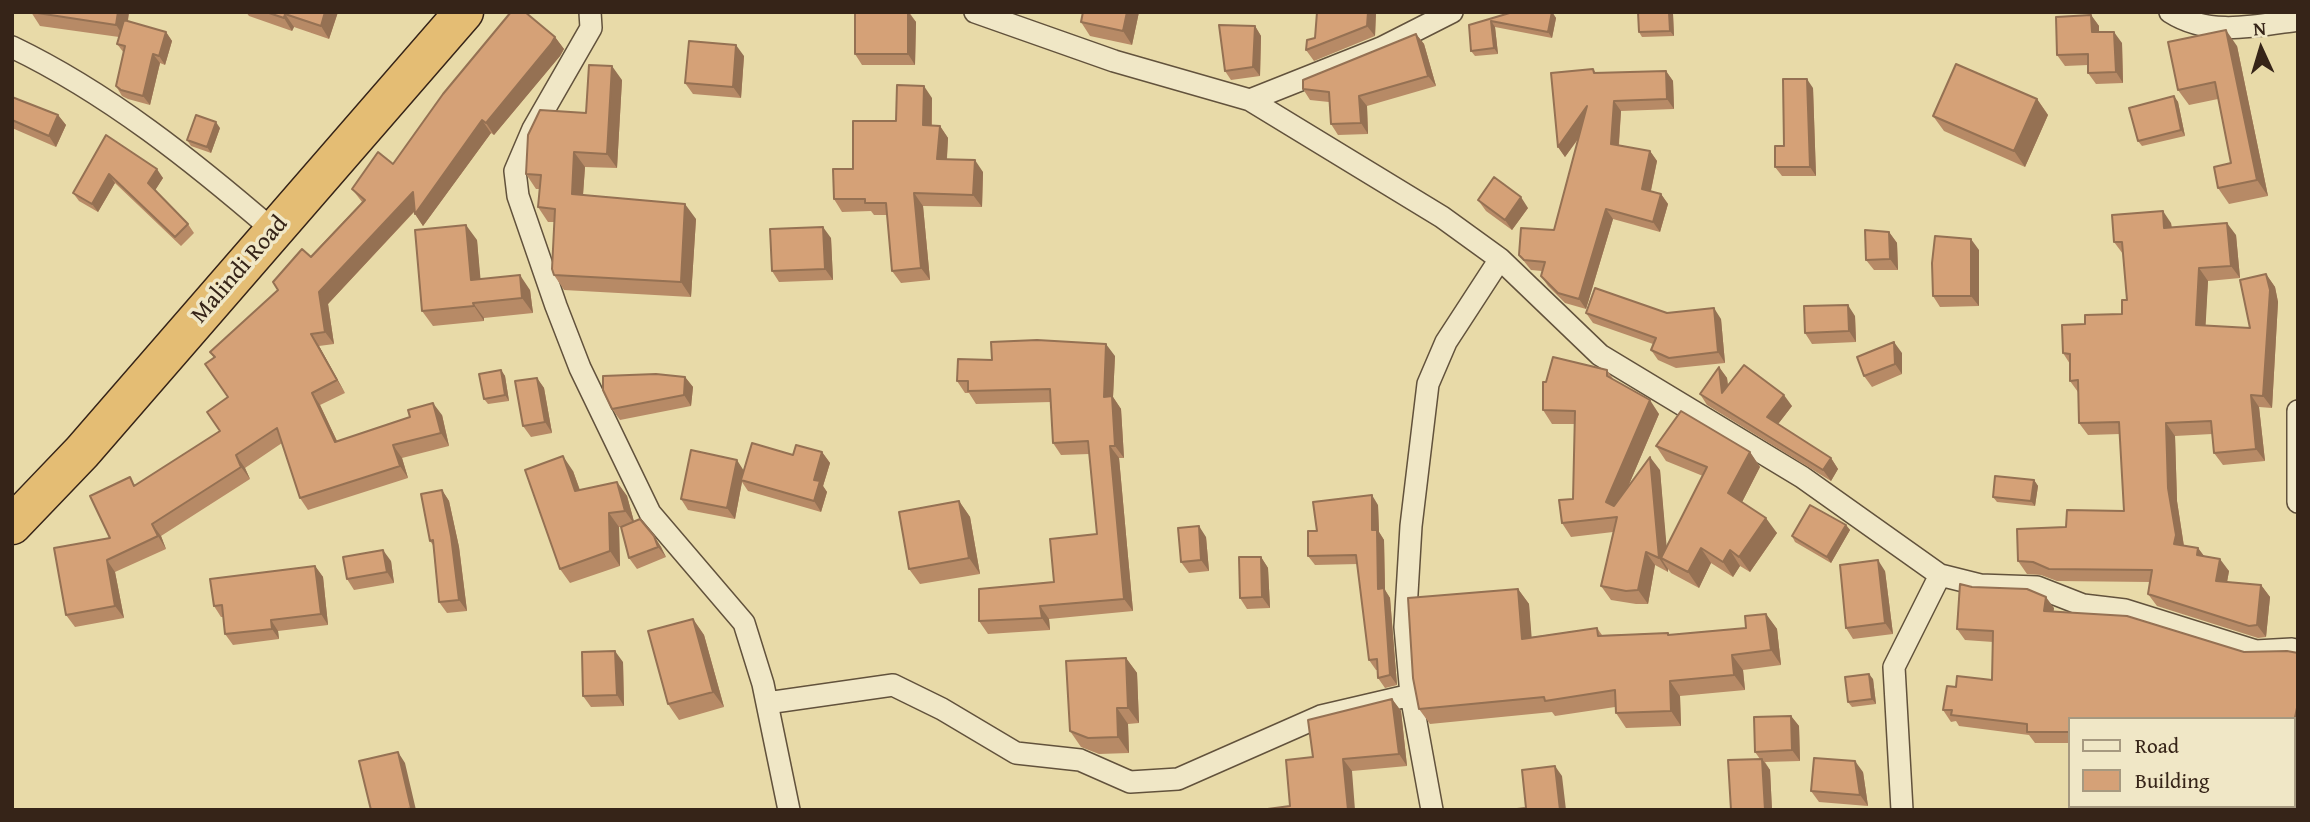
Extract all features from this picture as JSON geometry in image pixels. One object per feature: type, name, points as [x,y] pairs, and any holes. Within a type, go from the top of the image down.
[{"type":"highway","name":"Malindi Road","points":[[12,525],[82,452],[464,12]]},
{"type":"street","points":[[590,12],[591,28],[533,129],[515,171],[518,196],[580,368],[650,513],[744,623],[767,703],[789,810]]},
{"type":"street","points":[[975,12],[1114,61],[1251,100],[1442,217],[1500,259],[1600,355],[1802,477],[1940,575],[1980,584],[2037,587],[2082,605],[2125,610],[2256,651],[2296,646]]},
{"type":"street","points":[[1251,100],[1381,48],[1451,12]]},
{"type":"street","points":[[2170,12],[2185,22],[2210,27],[2240,28],[2298,20]]},
{"type":"street","points":[[12,47],[45,62],[115,107],[213,178],[274,231]]},
{"type":"street","points":[[1432,810],[1411,695],[1405,627],[1411,526],[1428,384],[1446,342],[1500,259]]},
{"type":"street","points":[[2297,421],[2298,502]]},
{"type":"street","points":[[1902,810],[1894,667],[1940,575]]},
{"type":"street","points":[[767,703],[893,685],[942,709],[1016,752],[1080,760],[1130,782],[1178,779],[1321,716],[1411,695]]},
{"type":"building","points":[[31,12],[118,12],[116,25]]},
{"type":"building","points":[[266,12],[325,12],[321,26],[285,14],[284,18]]},
{"type":"building","points":[[511,12],[525,12],[555,37],[551,44],[486,123],[482,120],[415,214],[413,192],[319,292],[325,332],[311,334],[337,380],[312,393],[335,442],[410,417],[408,410],[433,403],[441,433],[393,445],[400,466],[300,498],[277,428],[236,455],[241,467],[152,524],[158,536],[107,560],[115,606],[66,615],[54,548],[110,538],[90,496],[130,477],[134,486],[220,431],[207,412],[228,397],[205,364],[215,357],[210,352],[278,290],[273,282],[302,249],[311,257],[365,200],[352,189],[378,152],[393,164],[443,94]]},
{"type":"building","points":[[855,12],[908,12],[908,54],[855,54]]},
{"type":"building","points":[[1083,12],[1127,12],[1123,31],[1081,22]]},
{"type":"building","points":[[1317,12],[1368,12],[1367,26],[1306,50],[1307,40],[1315,38]]},
{"type":"building","points":[[1513,12],[1552,12],[1548,32],[1491,21],[1494,48],[1471,51],[1469,25]]},
{"type":"building","points":[[1638,12],[1669,12],[1670,31],[1639,32]]},
{"type":"building","points":[[2091,15],[2092,32],[2114,32],[2116,72],[2088,73],[2088,54],[2057,55],[2056,17]]},
{"type":"building","points":[[124,20],[166,32],[159,56],[153,54],[143,96],[116,86],[125,46],[117,44]]},
{"type":"building","points":[[1219,25],[1255,26],[1253,67],[1225,71]]},
{"type":"building","points":[[2226,30],[2257,180],[2218,188],[2214,167],[2231,163],[2215,82],[2178,90],[2168,42]]},
{"type":"building","points":[[1416,34],[1428,76],[1359,96],[1361,123],[1331,124],[1329,92],[1303,89],[1303,80]]},
{"type":"building","points":[[689,41],[736,45],[733,87],[685,83]]},
{"type":"building","points":[[1956,64],[2037,99],[2014,151],[1933,116]]},
{"type":"building","points":[[589,65],[612,66],[607,154],[574,152],[572,194],[685,204],[681,282],[554,275],[555,209],[538,207],[541,175],[526,174],[528,135],[540,110],[586,113]]},
{"type":"building","points":[[1593,69],[1594,73],[1666,71],[1667,99],[1614,101],[1611,144],[1650,151],[1642,189],[1661,194],[1653,222],[1606,209],[1579,299],[1558,293],[1541,276],[1545,262],[1524,260],[1519,255],[1521,228],[1554,230],[1587,106],[1558,147],[1551,73]]},
{"type":"building","points":[[1783,79],[1807,79],[1810,167],[1775,167],[1775,146],[1784,146]]},
{"type":"building","points":[[897,85],[924,86],[923,125],[940,126],[937,159],[975,160],[973,195],[914,193],[921,268],[892,271],[886,203],[865,203],[865,199],[834,199],[833,169],[853,169],[853,121],[896,121]]},
{"type":"building","points":[[2174,96],[2181,130],[2138,141],[2129,108]]},
{"type":"building","points":[[12,97],[58,115],[49,136],[12,120]]},
{"type":"building","points":[[196,115],[216,122],[207,147],[187,140]]},
{"type":"building","points":[[106,135],[157,169],[148,183],[188,224],[175,237],[109,174],[92,204],[73,193]]},
{"type":"building","points":[[1494,177],[1521,197],[1505,220],[1478,200]]},
{"type":"building","points":[[2163,211],[2164,228],[2227,223],[2231,266],[2199,268],[2196,325],[2250,328],[2240,280],[2266,274],[2270,290],[2263,396],[2251,395],[2256,449],[2214,453],[2211,421],[2166,423],[2168,488],[2176,535],[2174,544],[2198,548],[2197,555],[2220,559],[2216,581],[2261,585],[2257,625],[2249,626],[2148,594],[2152,570],[2049,569],[2033,562],[2018,561],[2017,529],[2066,527],[2067,510],[2124,511],[2119,422],[2079,423],[2078,380],[2070,381],[2070,354],[2063,353],[2062,325],[2085,324],[2085,315],[2122,314],[2122,300],[2127,300],[2122,242],[2114,242],[2112,215]]},
{"type":"building","points":[[466,225],[471,280],[520,275],[522,298],[422,311],[415,230]]},
{"type":"building","points":[[823,227],[825,269],[772,271],[770,229]]},
{"type":"building","points":[[1865,230],[1889,232],[1890,259],[1866,260]]},
{"type":"building","points":[[1935,236],[1971,239],[1971,296],[1933,296]]},
{"type":"building","points":[[1595,288],[1667,313],[1714,308],[1718,352],[1669,358],[1651,350],[1656,338],[1586,313]]},
{"type":"building","points":[[1848,305],[1849,331],[1805,333],[1804,306]]},
{"type":"building","points":[[1037,340],[1106,344],[1104,397],[1112,396],[1115,446],[1110,446],[1124,599],[1040,606],[1042,618],[979,621],[979,589],[1054,582],[1050,539],[1097,534],[1088,441],[1053,443],[1050,389],[968,391],[968,381],[957,381],[958,359],[992,360],[991,342]]},
{"type":"building","points":[[1894,342],[1895,364],[1864,376],[1857,357]]},
{"type":"building","points":[[1553,357],[1607,370],[1607,376],[1650,400],[1606,502],[1614,506],[1650,457],[1659,558],[1646,552],[1638,590],[1626,591],[1601,586],[1617,517],[1562,523],[1559,500],[1573,499],[1575,411],[1543,410],[1543,382],[1546,382]]},
{"type":"building","points":[[1744,365],[1784,395],[1767,417],[1831,458],[1823,470],[1700,394],[1719,367],[1722,393]]},
{"type":"building","points":[[501,370],[505,395],[484,399],[479,374]]},
{"type":"building","points":[[656,374],[685,377],[684,395],[612,409],[603,390],[603,376]]},
{"type":"building","points":[[537,378],[545,422],[523,426],[515,381]]},
{"type":"building","points":[[1681,411],[1750,452],[1728,493],[1766,518],[1739,557],[1730,550],[1723,562],[1701,548],[1688,572],[1661,558],[1707,467],[1656,446]]},
{"type":"building","points":[[752,443],[793,455],[796,445],[822,452],[814,480],[820,481],[814,501],[741,480]]},
{"type":"building","points":[[691,450],[737,460],[727,508],[681,499]]},
{"type":"building","points":[[563,456],[575,491],[617,482],[625,511],[609,513],[610,551],[560,569],[525,470]]},
{"type":"building","points":[[1995,476],[2034,480],[2031,501],[1993,497]]},
{"type":"building","points":[[442,490],[459,600],[439,602],[433,540],[430,541],[421,494]]},
{"type":"building","points":[[1372,495],[1372,530],[1377,530],[1378,589],[1384,588],[1390,675],[1378,678],[1377,659],[1369,660],[1356,555],[1308,556],[1308,531],[1317,531],[1313,502]]},
{"type":"building","points":[[959,501],[969,558],[909,569],[899,512]]},
{"type":"building","points":[[1810,505],[1846,525],[1827,557],[1792,536]]},
{"type":"building","points":[[640,519],[654,536],[658,547],[629,558],[621,527]]},
{"type":"building","points":[[1199,526],[1201,560],[1181,562],[1178,528]]},
{"type":"building","points":[[383,550],[387,572],[347,579],[343,557]]},
{"type":"building","points":[[1239,557],[1261,557],[1262,597],[1240,598]]},
{"type":"building","points":[[1878,560],[1885,623],[1846,628],[1840,565]]},
{"type":"building","points":[[315,566],[321,614],[271,620],[272,629],[225,634],[222,605],[214,606],[210,579]]},
{"type":"building","points":[[1960,584],[2027,589],[2046,597],[2044,611],[2127,616],[2244,652],[2298,653],[2298,703],[2295,717],[2068,717],[2068,732],[2027,732],[2027,724],[1951,715],[1952,710],[1943,710],[1947,686],[1956,687],[1957,676],[1992,680],[1993,631],[1957,629]]},
{"type":"building","points":[[1518,589],[1522,639],[1597,628],[1598,636],[1668,635],[1746,628],[1745,616],[1766,614],[1771,650],[1732,655],[1734,675],[1670,681],[1671,711],[1616,713],[1615,690],[1545,701],[1544,697],[1419,709],[1413,678],[1408,598]]},
{"type":"building","points":[[693,619],[713,692],[668,704],[648,631]]},
{"type":"building","points":[[615,651],[617,695],[583,696],[582,652]]},
{"type":"building","points":[[1126,658],[1128,708],[1117,708],[1118,737],[1088,738],[1070,731],[1066,661]]},
{"type":"building","points":[[1869,674],[1872,699],[1848,702],[1845,677]]},
{"type":"building","points":[[1392,699],[1399,754],[1343,759],[1348,810],[1260,810],[1290,806],[1286,760],[1313,757],[1308,720]]},
{"type":"building","points":[[1791,716],[1792,750],[1755,752],[1754,717]]},
{"type":"building","points":[[398,752],[411,808],[371,810],[359,761]]},
{"type":"building","points":[[1814,758],[1855,761],[1860,795],[1811,791]]},
{"type":"building","points":[[1762,759],[1765,810],[1731,810],[1728,760]]},
{"type":"building","points":[[1555,766],[1560,810],[1508,810],[1526,808],[1522,770]]},
{"type":"building","points":[[2074,808],[2196,808],[2196,810]]}]
